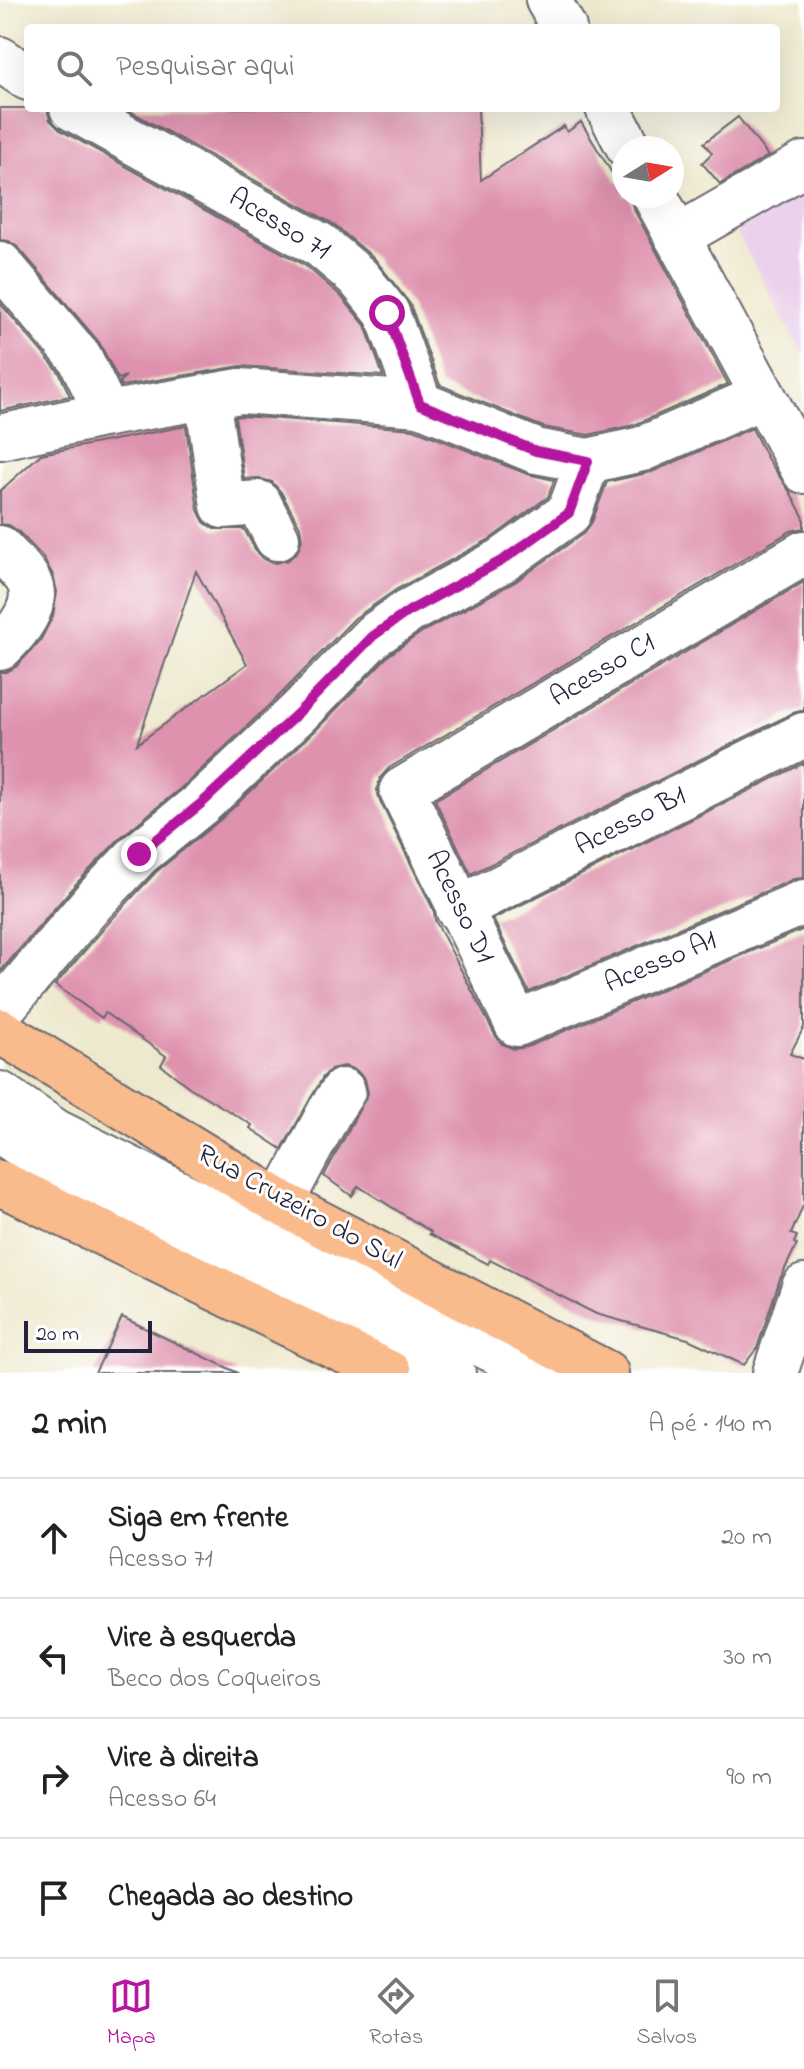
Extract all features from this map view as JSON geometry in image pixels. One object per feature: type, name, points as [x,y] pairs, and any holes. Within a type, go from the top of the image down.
[{"type":"main road","name":"Rua Cruzeiro do Sul","points":[[0,1031],[281,1203],[606,1373]]},
{"type":"main road","points":[[0,1183],[389,1373]]},
{"type":"street","points":[[548,0],[562,24]]},
{"type":"street","points":[[0,59],[24,75]]},
{"type":"street","name":"Acesso 71","points":[[79,112],[307,237],[358,277],[387,313],[420,404]]},
{"type":"street","points":[[610,112],[623,136]]},
{"type":"street","points":[[677,237],[804,164]]},
{"type":"street","points":[[661,208],[804,471]]},
{"type":"street","points":[[0,264],[80,358],[107,414]]},
{"type":"street","points":[[0,437],[107,414],[240,391],[420,404],[536,451],[588,461],[642,449],[763,396]]},
{"type":"street","points":[[207,397],[223,506],[259,503],[277,538]]},
{"type":"street","points":[[0,1011],[139,854],[203,802],[298,713],[373,636],[409,611],[503,560],[569,513],[588,461]]},
{"type":"street","points":[[0,548],[29,583],[31,601],[18,631],[0,648]]},
{"type":"street","name":"Acesso C1","points":[[402,790],[804,553]]},
{"type":"street","name":"Acesso B1","points":[[458,909],[804,735]]},
{"type":"street","name":"Acesso D1","points":[[402,790],[517,1024]]},
{"type":"street","name":"Acesso A1","points":[[517,1024],[804,902]]},
{"type":"street","points":[[281,1203],[343,1091]]},
{"type":"street","points":[[0,1094],[56,1132],[539,1373]]},
{"type":"street","points":[[0,1131],[89,1190],[453,1373]]},
{"type":"street","points":[[775,1373],[804,1287]]},
{"type":"shaded area","points":[[804,174],[804,357],[727,215]]},
{"type":"building","points":[[0,108],[48,112],[50,120],[60,130],[306,266],[340,295],[365,325],[383,376],[241,366],[121,386],[119,382],[126,376],[118,379],[99,342],[19,248],[9,241],[0,240]]},
{"type":"building","points":[[131,112],[478,112],[481,180],[564,126],[567,132],[581,122],[612,173],[612,208],[633,208],[728,384],[634,425],[588,435],[543,427],[440,385],[410,304],[374,258],[332,223]]},
{"type":"building","points":[[738,117],[768,156],[720,184],[702,163],[712,153],[704,143]]},
{"type":"building","points":[[0,303],[59,372],[70,396],[0,411]]},
{"type":"building","points":[[235,417],[414,429],[527,474],[554,480],[548,497],[490,539],[397,589],[355,618],[187,783],[121,837],[0,972],[0,672],[17,666],[40,641],[53,616],[57,592],[53,575],[43,557],[18,531],[0,524],[0,491],[41,454],[186,426],[198,510],[204,522],[214,529],[244,529],[263,559],[275,563],[288,560],[298,551],[302,540],[300,527],[272,482],[258,478],[244,479]],"holes":[[[196,571],[247,664],[137,744]]]},
{"type":"building","points":[[752,428],[804,518],[804,528],[791,531],[389,768],[380,778],[377,790],[434,911],[435,920],[495,1035],[502,1044],[514,1049],[527,1047],[804,929],[804,1027],[790,1054],[804,1059],[804,1204],[791,1234],[797,1236],[794,1243],[797,1244],[780,1279],[757,1348],[744,1365],[688,1339],[596,1314],[490,1260],[488,1264],[429,1234],[431,1232],[358,1186],[352,1196],[324,1176],[368,1093],[365,1079],[356,1070],[344,1066],[331,1069],[323,1077],[282,1149],[250,1128],[252,1125],[189,1087],[161,1065],[166,1056],[105,1013],[102,1018],[55,985],[156,872],[220,820],[316,730],[389,655],[422,632],[515,582],[584,533],[592,522],[607,482],[652,472]]},
{"type":"building","points":[[804,582],[804,710],[471,874],[435,800]]},
{"type":"building","points":[[804,763],[804,878],[794,879],[529,992],[493,919]]},
{"type":"building","points":[[122,1317],[238,1373],[95,1373]]},
{"type":"route","points":[[139,854],[203,802],[298,713],[373,636],[409,611],[503,560],[569,513],[588,461],[536,451],[420,404],[387,313]]}]
